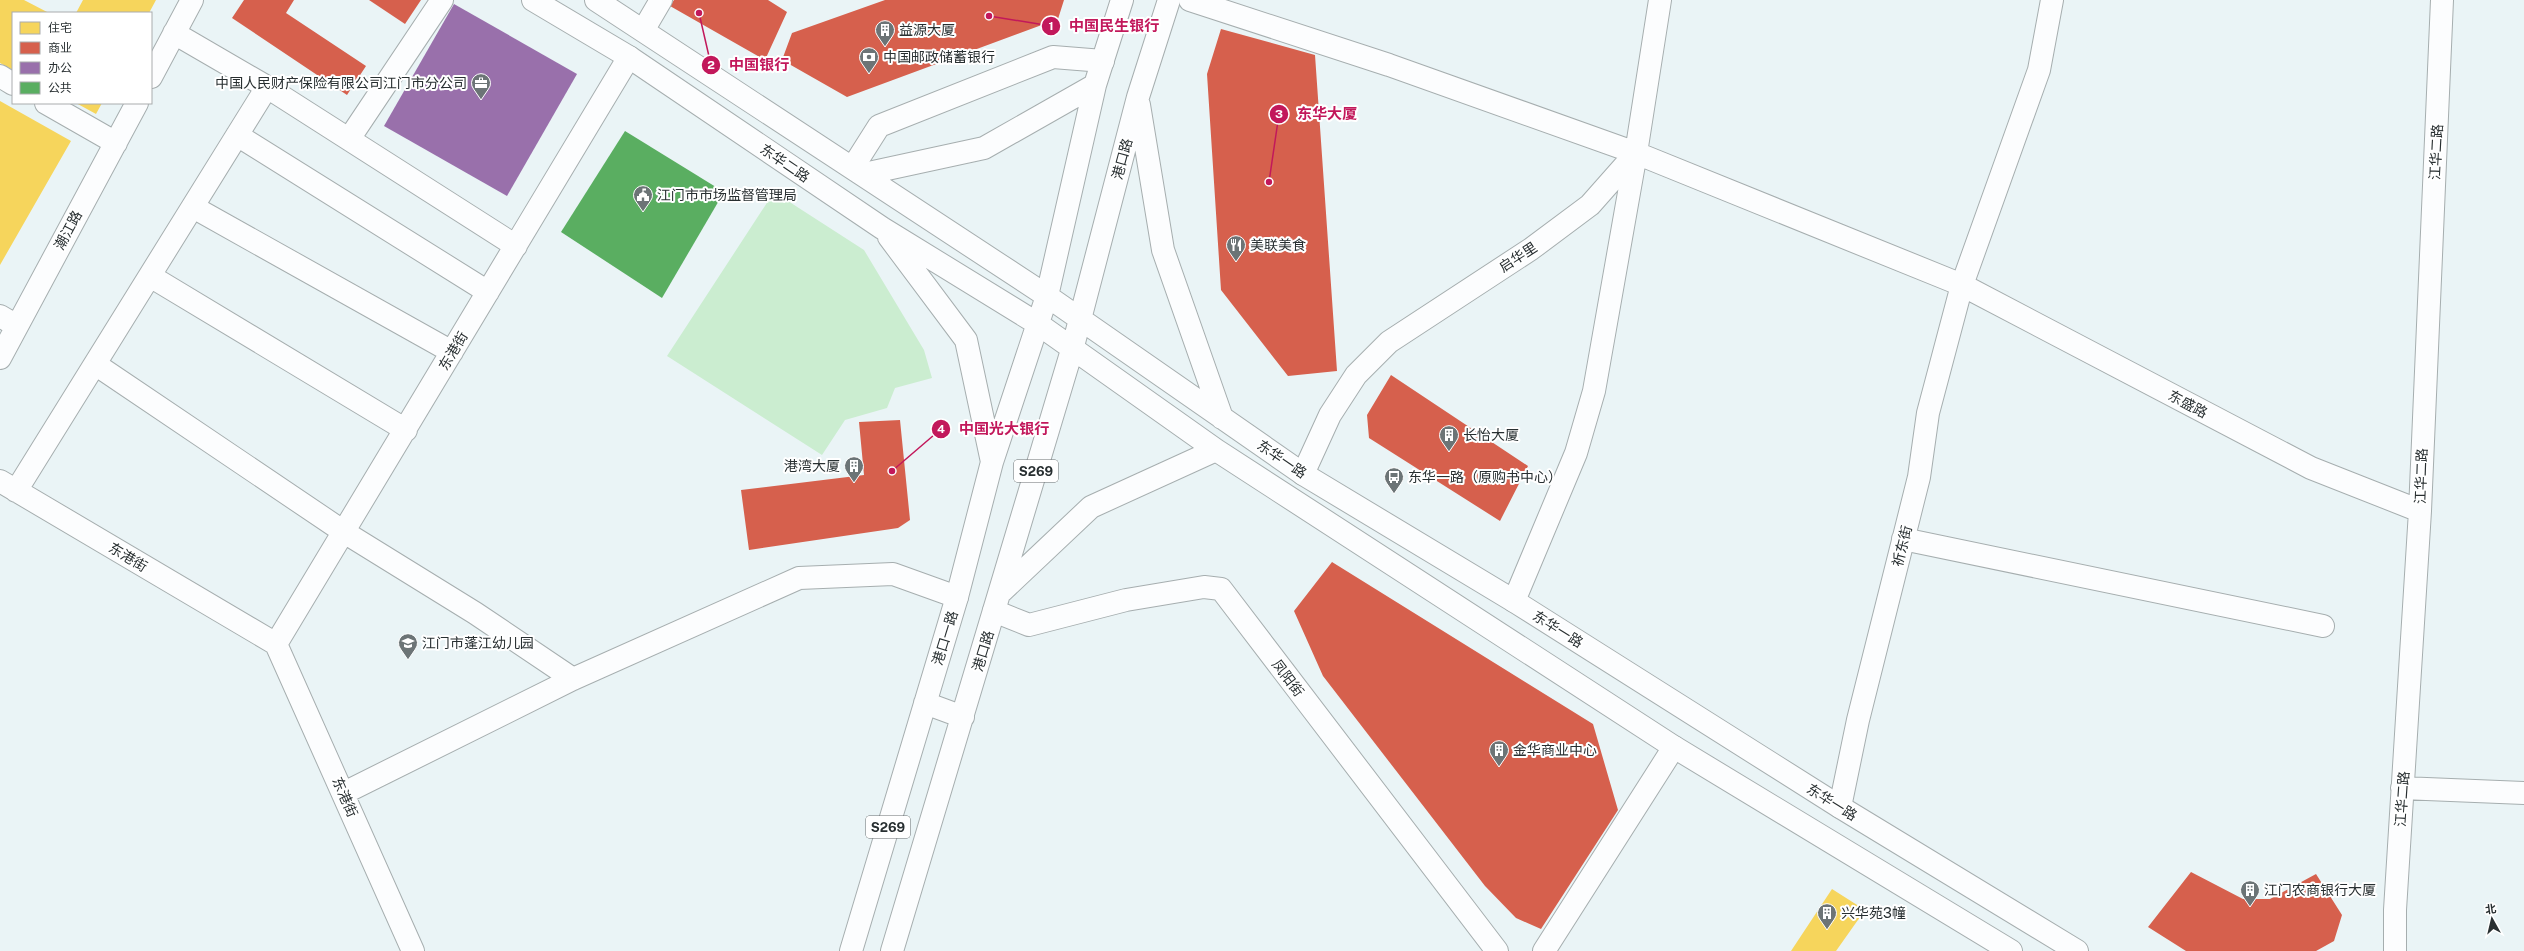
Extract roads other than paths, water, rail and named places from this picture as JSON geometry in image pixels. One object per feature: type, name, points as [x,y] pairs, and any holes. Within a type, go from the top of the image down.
[{"type":"street","points":[[152,75],[192,0]]},
{"type":"street","points":[[349,139],[442,0]]},
{"type":"street","name":"东华二路","points":[[533,0],[629,58],[882,228],[1038,324]]},
{"type":"street","points":[[596,0],[644,29],[1047,296]]},
{"type":"street","points":[[644,29],[661,0]]},
{"type":"street","points":[[1108,0],[1114,27]]},
{"type":"street","name":"S269","points":[[1038,324],[1047,296],[1095,85],[1122,0]]},
{"type":"street","name":"港口路","points":[[1080,319],[1138,97],[1169,0]]},
{"type":"street","name":"东盛路","points":[[1190,0],[1389,65],[1636,153],[1962,285],[2311,468],[2420,511]]},
{"type":"street","points":[[1514,602],[1576,453],[1594,391],[1636,153],[1660,0]]},
{"type":"street","name":"祈东街","points":[[1840,807],[1858,720],[1919,477],[1928,413],[1962,285],[2039,70],[2052,0]]},
{"type":"street","name":"江华二路","points":[[2395,951],[2395,910],[2420,511],[2442,0]]},
{"type":"street","points":[[174,33],[267,87],[516,246]]},
{"type":"street","points":[[858,170],[879,126],[1053,57],[1103,61]]},
{"type":"street","name":"东港街","points":[[276,644],[629,58]]},
{"type":"street","points":[[0,76],[12,83]]},
{"type":"street","points":[[858,170],[984,148],[1095,85]]},
{"type":"street","points":[[8,486],[95,364],[267,87]]},
{"type":"street","points":[[1138,97],[1163,250],[1222,418]]},
{"type":"street","points":[[48,104],[116,143]]},
{"type":"street","name":"潮江路","points":[[0,358],[9,321],[116,143],[136,104]]},
{"type":"street","points":[[237,136],[488,292]]},
{"type":"street","name":"启华里","points":[[1303,474],[1330,415],[1352,381],[1389,342],[1530,250],[1590,205],[1636,153]]},
{"type":"street","points":[[193,207],[452,352]]},
{"type":"street","points":[[882,228],[966,340],[992,462]]},
{"type":"street","points":[[150,276],[406,430]]},
{"type":"street","name":"东华一路","points":[[1047,296],[1303,474],[1514,602],[1840,807],[2077,951]]},
{"type":"street","name":"S269","points":[[1072,350],[1080,319]]},
{"type":"street","name":"东华一路","points":[[1038,324],[1072,350],[1216,450],[1674,747],[2011,951]]},
{"type":"street","name":"港口一路","points":[[852,951],[957,596],[992,462],[1038,324]]},
{"type":"street","name":"港口路","points":[[892,951],[998,602],[1072,350]]},
{"type":"street","points":[[95,364],[344,532],[475,613],[573,679]]},
{"type":"street","points":[[998,602],[1091,508],[1216,450]]},
{"type":"street","name":"东港街","points":[[8,486],[276,644],[344,793],[413,951]]},
{"type":"street","points":[[1903,539],[2323,626]]},
{"type":"street","points":[[344,793],[573,679],[799,578],[893,574],[957,596]]},
{"type":"street","name":"凤阳街","points":[[998,602],[1029,625],[1126,600],[1204,587],[1221,589],[1497,951]]},
{"type":"street","points":[[925,703],[963,717]]},
{"type":"street","points":[[1544,951],[1674,747]]},
{"type":"street","points":[[2402,788],[2524,793]]},
{"type":"place","name":"中国银行","points":[[699,13]]},
{"type":"place","name":"中国民生银行","points":[[989,16]]},
{"type":"place","name":"益源大厦","points":[[885,47]]},
{"type":"place","name":"中国邮政储蓄银行","points":[[869,74]]},
{"type":"place","name":"中国人民财产保险有限公司江门市分公司","points":[[481,100]]},
{"type":"place","name":"东华大厦","points":[[1269,182]]},
{"type":"place","name":"江门市市场监督管理局","points":[[643,212]]},
{"type":"place","name":"美联美食","points":[[1236,262]]},
{"type":"place","name":"长怡大厦","points":[[1449,452]]},
{"type":"place","name":"中国光大银行","points":[[892,471]]},
{"type":"place","name":"港湾大厦","points":[[854,483]]},
{"type":"place","name":"东华一路（原购书中心）","points":[[1394,494]]},
{"type":"place","name":"江门市蓬江幼儿园","points":[[408,660]]},
{"type":"place","name":"金华商业中心","points":[[1499,767]]},
{"type":"place","name":"江门农商银行大厦","points":[[2250,907]]},
{"type":"place","name":"兴华苑3幢","points":[[1827,930]]}]
